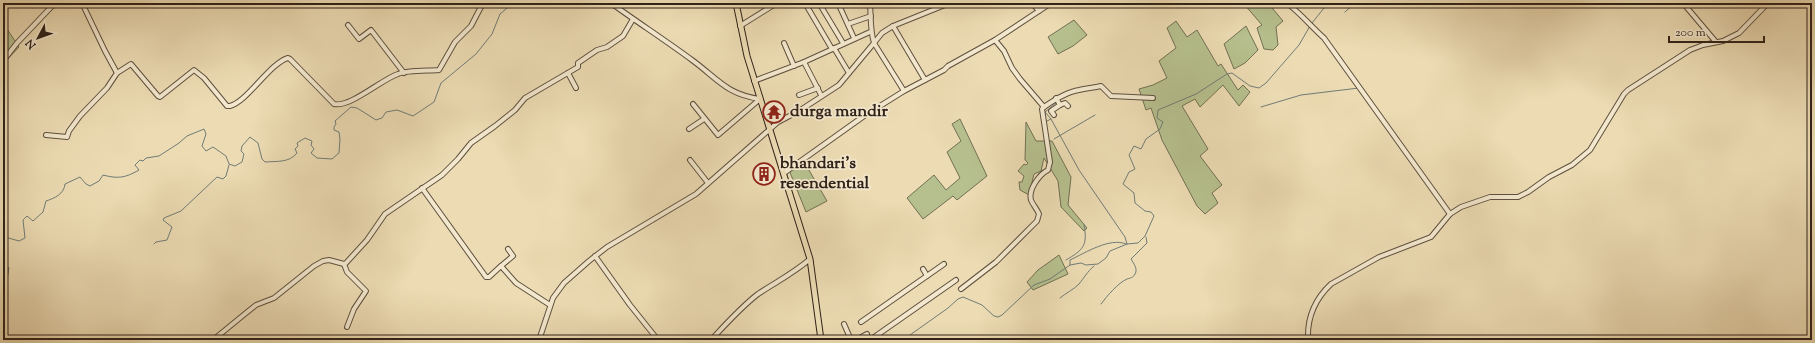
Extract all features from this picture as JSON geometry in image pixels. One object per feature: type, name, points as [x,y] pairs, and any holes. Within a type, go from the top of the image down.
[{"type":"main road","points":[[736,3],[740,26],[754,81],[810,259],[821,340]]},
{"type":"street","points":[[3,61],[17,43],[55,3]]},
{"type":"street","points":[[82,3],[104,51],[117,73]]},
{"type":"street","points":[[46,135],[67,137],[69,131],[80,116],[107,88],[117,73],[131,64],[155,94],[160,97],[194,70],[204,78],[228,106],[230,106],[246,94],[278,64],[288,58],[334,104],[337,105],[353,100],[398,74],[439,70],[455,42],[470,26],[483,3]]},
{"type":"street","points":[[611,3],[692,60],[718,82],[736,93],[760,99]]},
{"type":"street","points":[[805,3],[849,74]]},
{"type":"street","points":[[819,3],[843,44]]},
{"type":"street","points":[[838,3],[854,38]]},
{"type":"street","points":[[870,3],[872,27],[870,32],[874,43],[904,91]]},
{"type":"street","points":[[539,340],[550,305],[558,290],[595,256],[696,194],[770,129],[839,85],[882,33],[892,26],[950,3]]},
{"type":"street","points":[[1032,3],[1038,11]]},
{"type":"street","points":[[1287,3],[1301,14],[1324,38],[1450,214]]},
{"type":"street","points":[[1683,3],[1716,42]]},
{"type":"street","points":[[1308,340],[1307,332],[1313,308],[1331,284],[1379,257],[1431,237],[1450,214],[1461,207],[1490,197],[1518,197],[1549,177],[1572,165],[1590,150],[1624,94],[1628,90],[1687,52],[1703,45],[1730,38],[1739,33],[1768,3]]},
{"type":"street","points":[[740,26],[774,4]]},
{"type":"street","points":[[784,173],[864,116],[904,91],[995,40],[1048,4]]},
{"type":"street","points":[[848,24],[871,16]]},
{"type":"street","points":[[344,264],[366,240],[385,214],[442,175],[471,143],[500,122],[525,98],[578,67],[578,63],[587,56],[597,50],[607,47],[624,36],[632,19]]},
{"type":"street","points":[[348,25],[359,40],[371,30],[404,73]]},
{"type":"street","points":[[892,26],[925,80]]},
{"type":"street","points":[[754,81],[804,62],[870,32]]},
{"type":"street","points":[[995,40],[1004,51],[1012,68],[1020,79],[1044,107]]},
{"type":"street","points":[[784,44],[794,66]]},
{"type":"street","points":[[804,62],[821,96]]},
{"type":"street","points":[[568,73],[576,88]]},
{"type":"street","points":[[961,289],[996,262],[1036,221],[1039,214],[1031,199],[1031,193],[1040,174],[1048,170],[1050,162],[1042,110],[1044,107],[1056,98],[1078,90],[1101,86],[1111,96],[1153,98]]},
{"type":"street","points":[[799,95],[818,88]]},
{"type":"street","points":[[1056,98],[1060,105]]},
{"type":"street","points":[[693,104],[718,135],[760,99]]},
{"type":"street","points":[[1054,115],[1052,111],[1060,105],[1065,103],[1068,106]]},
{"type":"street","points":[[689,129],[704,119]]},
{"type":"street","points":[[690,160],[708,183]]},
{"type":"street","points":[[422,188],[486,277],[489,277],[513,256],[508,249]]},
{"type":"street","points":[[595,256],[630,305],[658,340]]},
{"type":"street","points":[[712,340],[742,307],[760,293],[791,274],[810,259]]},
{"type":"street","points":[[213,340],[246,313],[256,306],[274,298],[314,266],[323,261],[329,260],[344,264]]},
{"type":"street","points":[[344,264],[347,272],[366,291],[354,309],[347,327]]},
{"type":"street","points":[[861,322],[944,264]]},
{"type":"street","points":[[501,266],[516,283],[550,305]]},
{"type":"street","points":[[923,268],[927,276]]},
{"type":"street","points":[[870,340],[956,280]]},
{"type":"street","points":[[844,324],[851,340]]},
{"type":"street","points":[[856,340],[867,334]]},
{"type":"green space","points":[[1268,3],[1283,21],[1276,27],[1278,45],[1273,50],[1264,49],[1257,28],[1262,25],[1244,4]]},
{"type":"green space","points":[[1074,20],[1087,35],[1073,46],[1058,54],[1048,37]]},
{"type":"green space","points":[[1176,21],[1187,37],[1197,30],[1218,66],[1221,64],[1238,90],[1243,85],[1250,92],[1239,106],[1223,85],[1200,107],[1195,99],[1182,106],[1208,149],[1200,156],[1222,185],[1212,193],[1218,203],[1205,214],[1197,206],[1162,140],[1151,108],[1146,110],[1139,89],[1153,85],[1167,78],[1159,61],[1176,48],[1167,28]]},
{"type":"green space","points":[[3,23],[19,47],[3,64]]},
{"type":"green space","points":[[1246,26],[1258,50],[1245,63],[1234,69],[1224,44]]},
{"type":"green space","points":[[960,119],[987,176],[957,200],[953,196],[923,219],[907,198],[934,175],[946,190],[960,178],[947,152],[961,141],[952,124]]},
{"type":"green space","points":[[1026,122],[1036,141],[1052,141],[1071,177],[1068,205],[1087,228],[1084,231],[1061,207],[1058,181],[1044,158],[1041,171],[1034,174],[1029,195],[1020,190],[1019,182],[1022,182],[1024,176],[1018,171],[1024,164],[1026,165],[1028,163],[1025,160]]},
{"type":"green space","points":[[803,160],[827,201],[806,212],[789,170]]},
{"type":"green space","points":[[1059,255],[1068,274],[1033,290],[1027,282],[1038,270]]},
{"type":"waterway","points":[[3,243],[5,237],[19,241],[25,238],[23,220],[27,216],[33,221],[43,212],[46,201],[61,193],[65,184],[80,177],[90,186],[99,181],[103,175],[113,177],[130,175],[139,170],[135,165],[140,160],[143,161],[146,158],[159,156],[187,136],[204,129],[206,134],[202,146],[206,151],[213,147],[226,156],[229,164],[235,166],[242,162],[244,154],[241,151],[242,146],[250,137],[258,143],[262,159],[265,162],[287,160],[294,156],[297,153],[295,149],[298,146],[297,143],[305,138],[312,141],[311,145],[314,149],[311,153],[317,158],[332,159],[339,153],[340,139],[339,132],[334,130],[336,124],[335,121],[351,107],[357,108],[376,120],[382,118],[386,112],[397,110],[413,116],[434,102],[441,83],[476,54],[492,34],[500,14],[513,3]]},
{"type":"waterway","points":[[1312,23],[1328,3]]},
{"type":"waterway","points":[[1345,12],[1355,3]]},
{"type":"waterway","points":[[903,340],[948,308],[958,299],[963,297],[982,305],[994,316],[998,317],[1034,285],[1050,279],[1070,265],[1081,263],[1086,265],[1098,264],[1106,258],[1110,251],[1127,244],[1138,243],[1145,236],[1154,216],[1151,212],[1145,211],[1135,203],[1134,193],[1123,184],[1129,172],[1135,169],[1129,155],[1134,146],[1141,149],[1146,139],[1160,129],[1163,122],[1157,118],[1158,110],[1196,94],[1227,74],[1232,73],[1250,86],[1259,88],[1266,83],[1299,45],[1310,26]]},
{"type":"waterway","points":[[1261,107],[1301,95],[1359,88]]},
{"type":"waterway","points":[[1045,122],[1051,119],[1045,112],[1056,103]]},
{"type":"waterway","points":[[1054,139],[1095,115]]},
{"type":"waterway","points":[[1051,119],[1079,170],[1125,237],[1127,244]]},
{"type":"waterway","points":[[154,244],[156,242],[167,240],[172,227],[163,220],[164,218],[181,211],[217,177],[223,179],[226,176],[229,165]]},
{"type":"waterway","points":[[1066,260],[1083,247],[1085,243],[1084,225]]},
{"type":"waterway","points":[[1101,304],[1116,287],[1134,275],[1136,268],[1131,259],[1147,243],[1146,237]]},
{"type":"waterway","points":[[1070,265],[1070,260],[1105,244],[1120,242],[1126,244]]},
{"type":"waterway","points":[[3,258],[6,260],[6,265],[9,268],[7,280],[3,284]]},
{"type":"waterway","points":[[1060,298],[1079,284],[1094,266]]},
{"type":"place","name":"durga mandir","points":[[774,112]]},
{"type":"place","name":"bhandari's resendential","points":[[764,174]]}]
